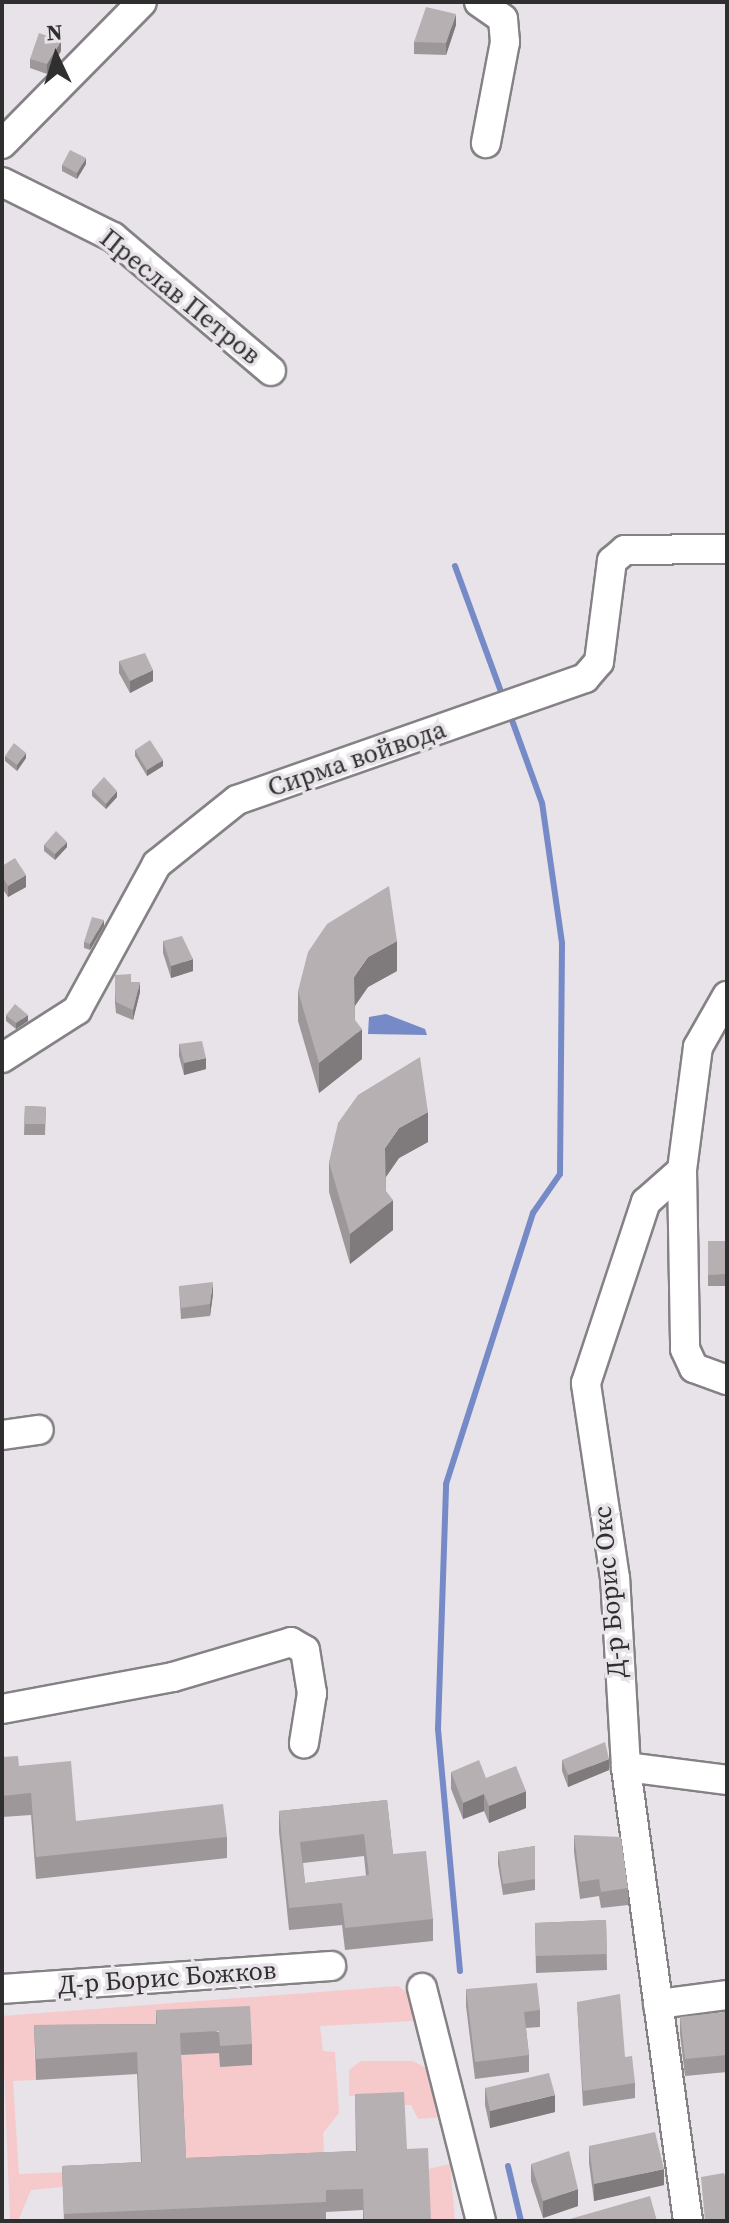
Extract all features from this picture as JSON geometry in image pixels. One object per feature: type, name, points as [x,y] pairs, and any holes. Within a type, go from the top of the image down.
[{"type":"street","points":[[2,144],[142,2]]},
{"type":"street","points":[[479,2],[503,19],[505,42],[486,143]]},
{"type":"street","name":"Преслав Петров","points":[[2,182],[113,237],[271,371]]},
{"type":"street","name":"Сирма войвода","points":[[2,1058],[77,1010],[157,864],[237,800],[585,678],[599,662],[612,561],[636,550],[727,549]]},
{"type":"street","points":[[727,996],[698,1047],[682,1170],[685,1349],[694,1368],[727,1380]]},
{"type":"street","name":"Д-р Борис Окс","points":[[682,1170],[646,1202],[586,1383],[615,1578],[626,1767],[688,2221]]},
{"type":"street","points":[[2,1435],[39,1430]]},
{"type":"street","points":[[2,1709],[173,1677],[291,1642],[305,1650],[312,1693],[304,1743]]},
{"type":"street","points":[[626,1767],[727,1780]]},
{"type":"street","name":"Д-р Борис Божков","points":[[2,1989],[331,1966]]},
{"type":"street","points":[[422,1988],[481,2221]]},
{"type":"street","points":[[658,2004],[727,1995]]},
{"type":"shaded area","points":[[398,1986],[409,1994],[413,2021],[320,2026],[323,2051],[335,2052],[339,2113],[323,2133],[325,2173],[186,2180],[179,2030],[34,2047],[36,2080],[13,2081],[19,2174],[69,2172],[62,2187],[31,2190],[18,2221],[10,2221],[2,2016]]},
{"type":"shaded area","points":[[361,2061],[413,2061],[426,2068],[443,2117],[418,2119],[411,2105],[387,2105],[378,2095],[349,2096],[349,2070]]},
{"type":"shaded area","points":[[450,2164],[455,2221],[430,2221],[428,2169]]},
{"type":"water","points":[[386,1014],[425,1029],[427,1035],[368,1034],[369,1017]]},
{"type":"building","points":[[426,7],[456,14],[446,43],[414,42]]},
{"type":"building","points":[[39,33],[61,41],[47,64],[30,59]]},
{"type":"building","points":[[70,150],[86,158],[77,173],[62,165]]},
{"type":"building","points":[[145,653],[153,670],[130,681],[119,661]]},
{"type":"building","points":[[150,740],[163,760],[147,770],[135,750]]},
{"type":"building","points":[[14,743],[26,753],[17,765],[5,756]]},
{"type":"building","points":[[104,777],[117,791],[106,804],[92,790]]},
{"type":"building","points":[[56,831],[67,842],[55,854],[44,845]]},
{"type":"building","points":[[15,858],[26,875],[8,886],[2,876],[2,866]]},
{"type":"building","points":[[389,886],[397,941],[368,957],[354,977],[355,1020],[362,1029],[319,1063],[298,991],[308,952],[327,924]]},
{"type":"building","points":[[92,917],[104,920],[90,944],[84,942]]},
{"type":"building","points":[[182,936],[193,959],[171,966],[163,941]]},
{"type":"building","points":[[131,974],[131,982],[140,982],[133,1010],[116,1002],[115,992],[115,975]]},
{"type":"building","points":[[15,1004],[28,1015],[16,1023],[6,1015]]},
{"type":"building","points":[[202,1041],[206,1058],[184,1063],[179,1044]]},
{"type":"building","points":[[420,1057],[428,1112],[399,1128],[385,1148],[386,1191],[393,1200],[350,1234],[329,1162],[338,1123],[358,1095]]},
{"type":"building","points":[[25,1106],[46,1107],[45,1124],[24,1124]]},
{"type":"building","points":[[708,1241],[727,1241],[727,1274],[708,1275]]},
{"type":"building","points":[[213,1282],[210,1304],[181,1308],[179,1286]]},
{"type":"building","points":[[605,1742],[609,1759],[568,1775],[562,1760]]},
{"type":"building","points":[[18,1756],[19,1766],[71,1761],[76,1821],[223,1804],[227,1837],[36,1857],[31,1793],[2,1796],[2,1757]]},
{"type":"building","points":[[479,1760],[486,1778],[516,1766],[526,1791],[489,1806],[484,1794],[463,1803],[451,1772]]},
{"type":"building","points":[[387,1800],[393,1854],[426,1851],[433,1919],[345,1928],[342,1903],[289,1908],[279,1811]],"holes":[[[364,1834],[369,1875],[305,1883],[300,1842]]]},
{"type":"building","points":[[574,1835],[621,1837],[628,1888],[601,1892],[599,1879],[580,1882]]},
{"type":"building","points":[[535,1846],[535,1879],[503,1884],[498,1852]]},
{"type":"building","points":[[606,1920],[607,1954],[536,1956],[535,1923]]},
{"type":"building","points":[[537,1983],[540,2010],[524,2012],[529,2055],[475,2062],[466,1989]]},
{"type":"building","points":[[620,1994],[625,2057],[632,2056],[635,2083],[583,2091],[577,2002]]},
{"type":"building","points":[[250,2006],[252,2044],[220,2046],[219,2031],[180,2033],[186,2158],[357,2151],[355,2094],[404,2092],[407,2149],[428,2148],[431,2221],[364,2221],[363,2189],[326,2190],[326,2202],[64,2214],[62,2166],[142,2162],[137,2052],[36,2059],[34,2025],[157,2024],[156,2010]]},
{"type":"building","points":[[727,2012],[727,2055],[685,2059],[680,2017]]},
{"type":"building","points":[[549,2073],[555,2095],[490,2111],[485,2088]]},
{"type":"building","points":[[655,2132],[664,2169],[594,2184],[589,2146]]},
{"type":"building","points":[[569,2151],[578,2189],[543,2201],[531,2164]]},
{"type":"building","points":[[724,2173],[727,2182],[727,2221],[705,2221],[701,2177]]},
{"type":"building","points":[[650,2196],[657,2221],[563,2221]]},
{"type":"waterway","points":[[455,566],[503,697]]},
{"type":"waterway","points":[[460,1971],[438,1729],[446,1484],[533,1213],[560,1174],[562,943],[542,803],[509,712]]},
{"type":"waterway","points":[[508,2166],[521,2221]]}]
